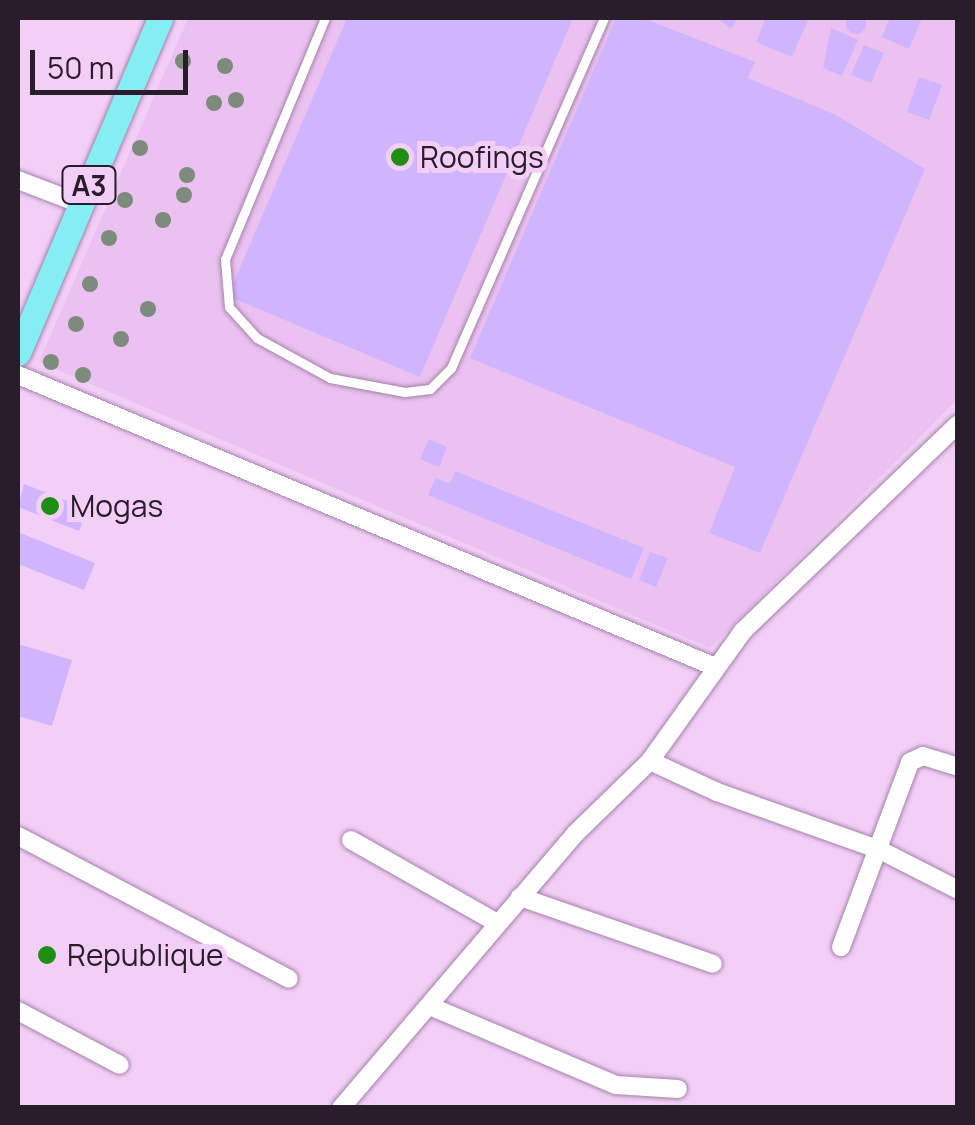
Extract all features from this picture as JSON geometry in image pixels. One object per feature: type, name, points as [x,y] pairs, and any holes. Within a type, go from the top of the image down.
[{"type":"main road","name":"A3","points":[[18,353],[160,18]]},
{"type":"street","points":[[18,180],[81,204]]},
{"type":"street","points":[[18,375],[713,666]]},
{"type":"street","points":[[341,1108],[432,1006],[520,896],[650,760],[713,666],[958,424]]},
{"type":"street","points":[[841,947],[910,762],[923,756],[958,767]]},
{"type":"street","points":[[650,760],[717,792],[880,850],[958,890]]},
{"type":"street","points":[[18,836],[289,978]]},
{"type":"street","points":[[350,840],[497,923]]},
{"type":"street","points":[[520,896],[713,964]]},
{"type":"street","points":[[432,1006],[616,1085],[678,1089]]},
{"type":"street","points":[[18,1010],[120,1065]]},
{"type":"lane","points":[[325,18],[225,259],[226,295],[257,338],[330,378],[404,392],[430,389],[451,368],[604,18]]},
{"type":"shaded area","points":[[188,18],[957,18],[957,400],[710,648],[39,362]]},
{"type":"building","points":[[856,14],[866,24],[856,34],[846,24]]},
{"type":"building","name":"Roofings","points":[[347,18],[573,18],[420,377],[228,296]]},
{"type":"building","points":[[616,18],[643,18],[755,62],[748,78],[836,115],[925,169],[760,553],[709,533],[735,467],[470,358]]},
{"type":"building","points":[[717,18],[737,18],[732,29]]},
{"type":"building","points":[[766,18],[809,18],[792,57],[756,42]]},
{"type":"building","points":[[890,18],[922,18],[909,49],[882,37]]},
{"type":"building","points":[[831,28],[858,40],[842,76],[823,68]]},
{"type":"building","points":[[864,45],[884,53],[871,83],[851,75]]},
{"type":"building","points":[[919,77],[942,85],[929,120],[907,112]]},
{"type":"building","points":[[429,439],[447,447],[439,467],[420,459]]},
{"type":"building","points":[[455,471],[644,548],[631,579],[428,495],[436,478],[450,484]]},
{"type":"building","points":[[24,484],[88,509],[79,531],[18,507]]},
{"type":"building","points":[[18,532],[95,563],[84,590],[18,564]]},
{"type":"building","points":[[650,552],[668,558],[656,587],[639,580]]},
{"type":"building","points":[[18,644],[72,660],[52,726],[18,716]]},
{"type":"place","name":"Roofings","points":[[400,157]]},
{"type":"place","name":"Mogas","points":[[50,506]]},
{"type":"place","name":"Republique","points":[[47,955]]}]
